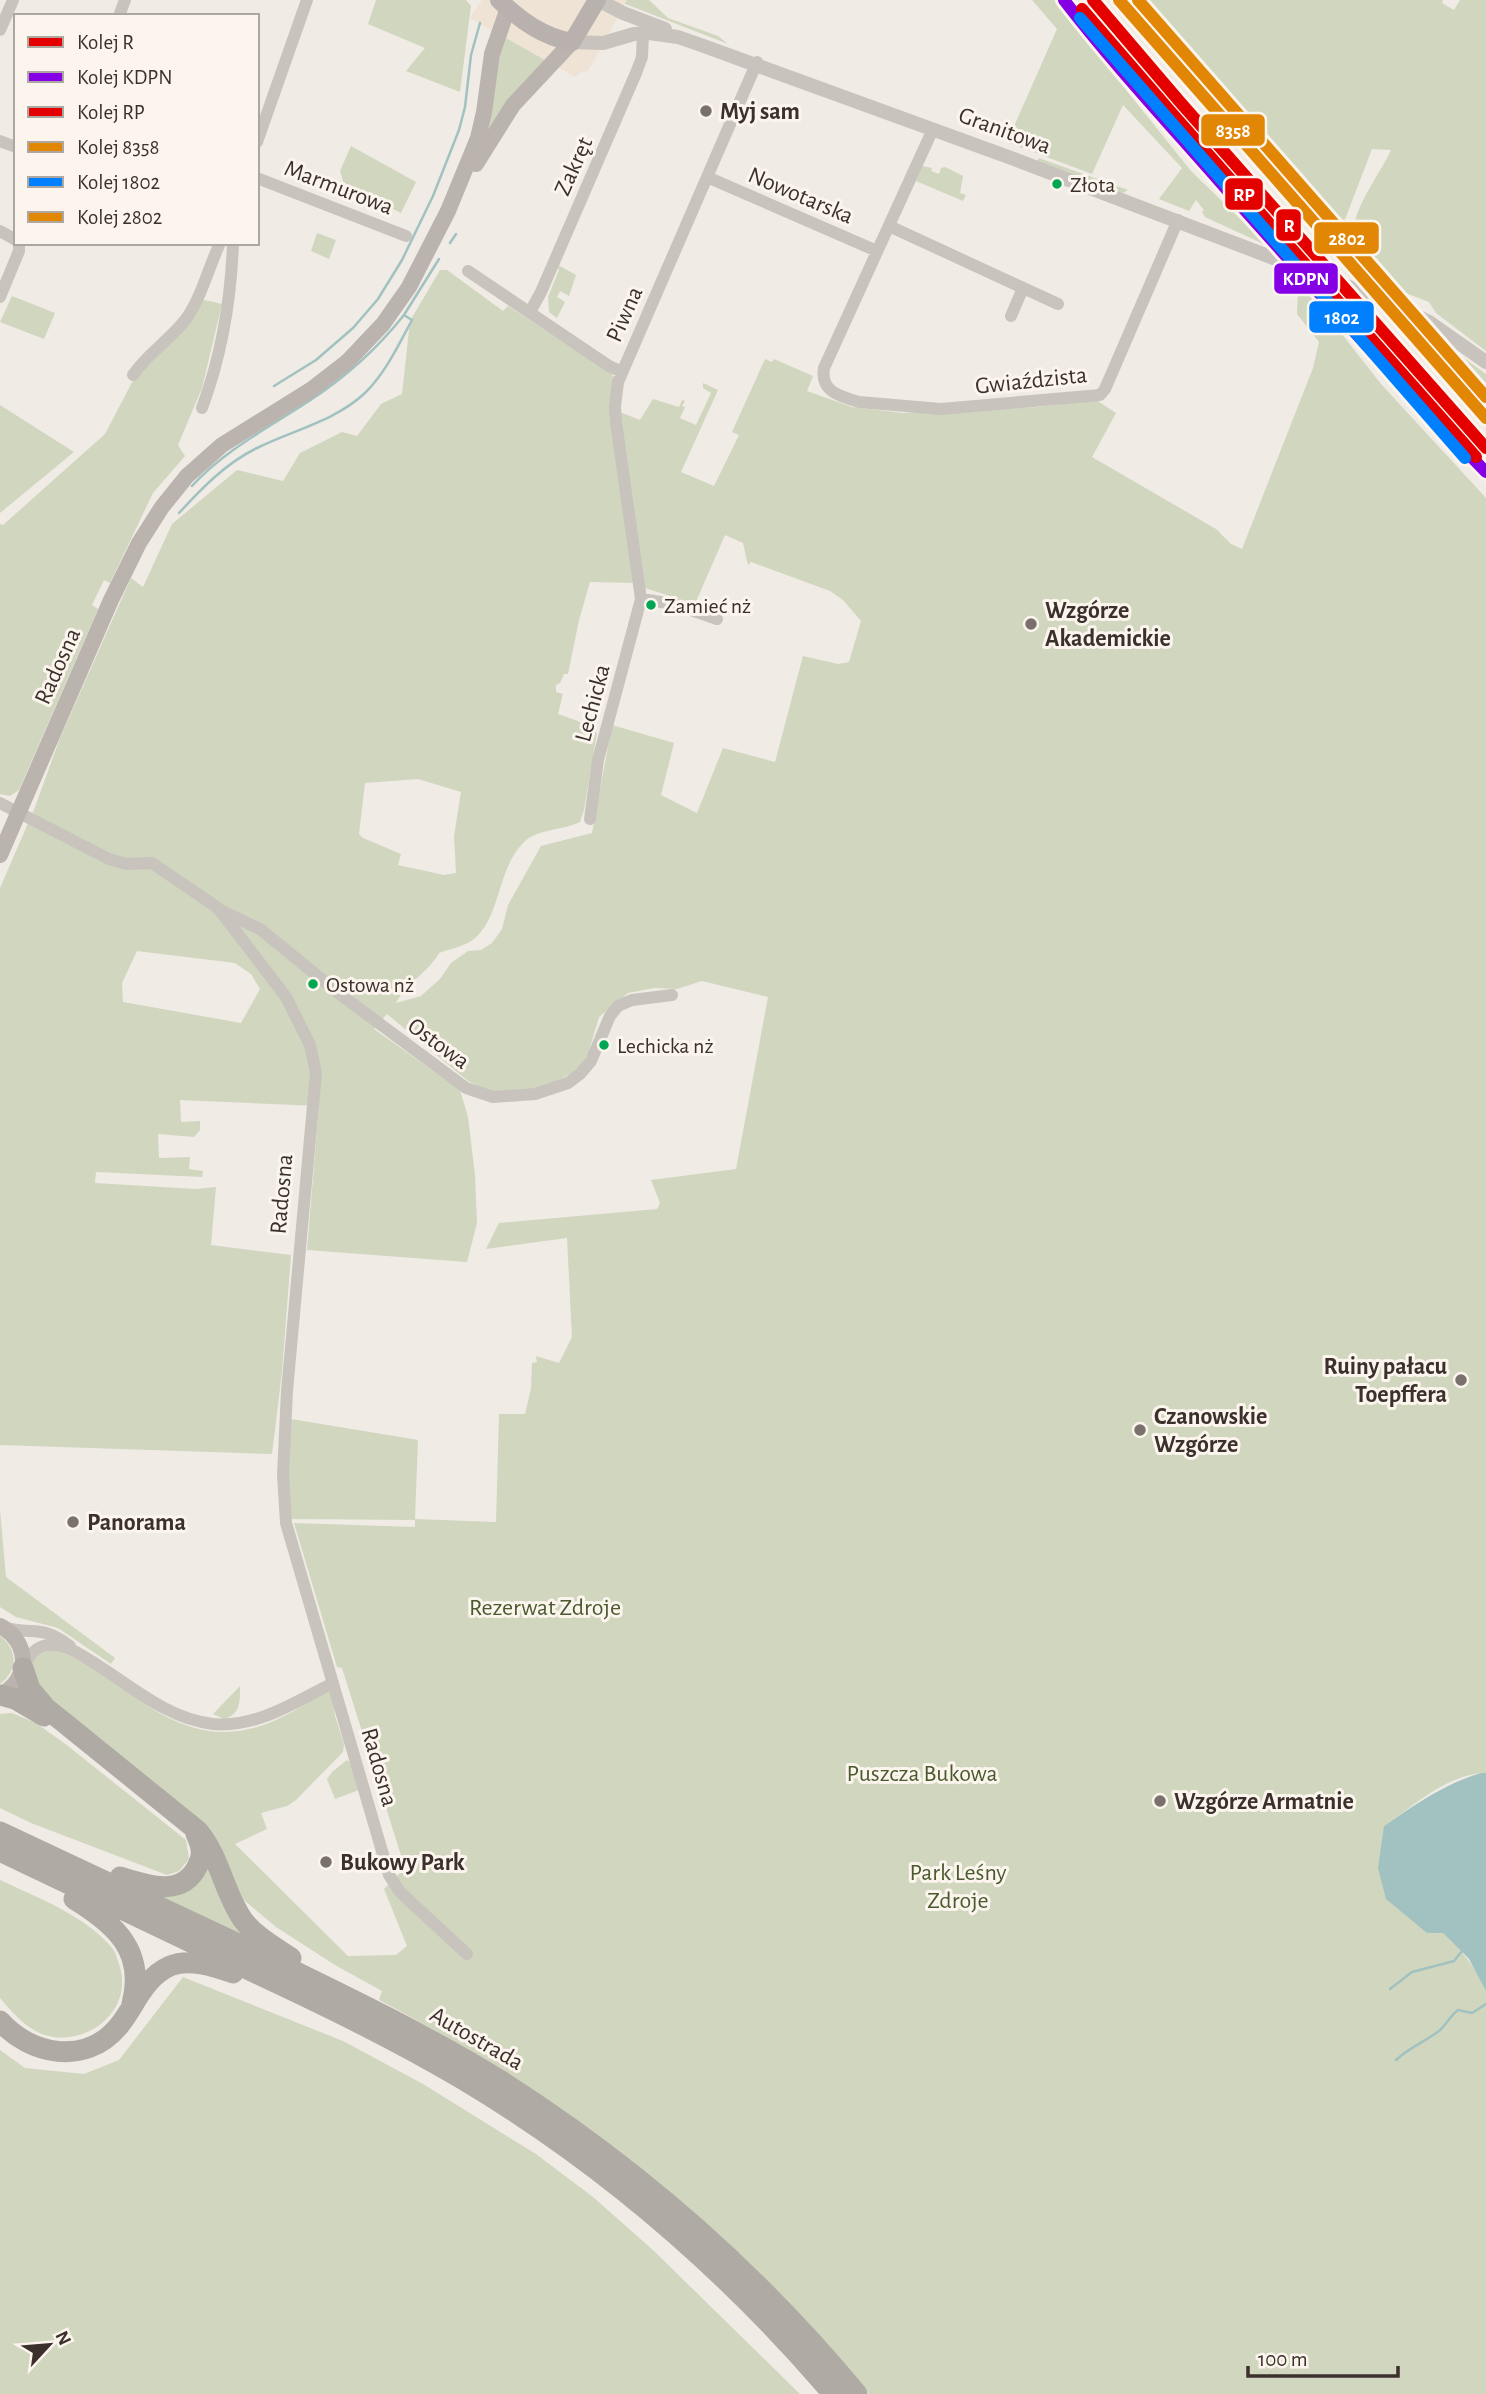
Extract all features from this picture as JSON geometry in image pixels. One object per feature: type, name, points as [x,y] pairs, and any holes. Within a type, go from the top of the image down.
[{"type":"highway","points":[[23,1668],[25,1681],[33,1694],[79,1736],[198,1831],[209,1846],[238,1910],[251,1929],[376,2011]]},
{"type":"highway","points":[[0,1695],[15,1699],[79,1736]]},
{"type":"highway","points":[[57,1858],[150,1885],[175,1887],[192,1876],[201,1857],[199,1840],[187,1821]]},
{"type":"highway","name":"Autostrada","points":[[0,1832],[376,2011],[469,2062],[559,2120],[623,2167],[716,2259],[788,2317],[856,2394]]},
{"type":"highway","points":[[0,1853],[98,1914],[118,1932],[131,1954],[135,1972],[131,2009]]},
{"type":"highway","name":"Autostrada","points":[[0,1853],[298,1993],[409,2049],[494,2098],[695,2239]]},
{"type":"highway","points":[[0,2021],[32,2046],[45,2050],[68,2052],[89,2047],[107,2038],[120,2025],[145,1987],[159,1973],[169,1966],[185,1962],[212,1966],[298,1993]]},
{"type":"highway","name":"Autostrada","points":[[716,2259],[833,2394]]},
{"type":"main road","points":[[448,211],[506,115],[572,42],[597,0]]},
{"type":"main road","points":[[448,211],[479,133],[492,54],[507,3],[543,33],[572,42]]},
{"type":"main road","name":"Radosna","points":[[19,812],[125,572],[162,507],[197,467],[240,432],[325,380],[367,344],[406,293],[448,211]]},
{"type":"main road","points":[[0,855],[19,812]]},
{"type":"main road","points":[[0,1695],[15,1685],[23,1668],[20,1644],[15,1636],[2,1627]]},
{"type":"street","points":[[0,30],[13,0]]},
{"type":"street","name":"Marmurowa","points":[[259,136],[307,0]]},
{"type":"street","name":"Granitowa","points":[[597,0],[674,32],[678,37]]},
{"type":"street","name":"Granitowa","points":[[572,42],[603,43],[643,33],[678,37],[757,63],[1353,288],[1415,314],[1486,362]]},
{"type":"street","name":"Zakręt","points":[[530,312],[636,74],[642,54],[643,33]]},
{"type":"street","name":"Piwna","points":[[641,599],[616,422],[616,392],[622,372],[757,63]]},
{"type":"street","points":[[877,251],[933,129]]},
{"type":"street","name":"Nowotarska","points":[[707,177],[877,251]]},
{"type":"street","name":"Marmurowa","points":[[259,179],[406,236]]},
{"type":"street","name":"Gwiaździsta","points":[[877,251],[825,365],[823,382],[838,395],[859,401],[941,409],[1095,397],[1105,389],[1178,220]]},
{"type":"street","points":[[890,226],[1058,303]]},
{"type":"street","points":[[0,297],[19,251],[18,245]]},
{"type":"street","points":[[133,375],[151,352],[172,336],[192,309],[219,245]]},
{"type":"street","points":[[202,408],[218,360],[225,327],[232,278],[233,245]]},
{"type":"street","points":[[468,271],[609,366],[622,372]]},
{"type":"street","points":[[1011,316],[1023,288]]},
{"type":"street","points":[[641,599],[674,604],[717,620]]},
{"type":"street","name":"Lechicka","points":[[590,819],[603,740],[641,599]]},
{"type":"street","points":[[0,803],[19,812]]},
{"type":"street","name":"Radosna","points":[[19,812],[109,859],[126,864],[152,863],[218,908],[286,997],[303,1029],[314,1058],[315,1088],[287,1391],[283,1491],[286,1523],[389,1875],[400,1892],[467,1954]]},
{"type":"street","name":"Ostowa","points":[[218,908],[260,929],[351,1003],[466,1088],[493,1097],[535,1094],[568,1083],[584,1069],[595,1053],[610,1016],[618,1006],[632,1000],[672,995]]},
{"type":"street","points":[[2,1627],[51,1633],[165,1709],[184,1718],[215,1724],[259,1719],[333,1683]]},
{"type":"street","points":[[23,1668],[35,1651],[47,1645],[65,1648],[90,1660]]},
{"type":"green space","points":[[376,0],[466,0],[471,6],[460,92],[406,71],[425,48],[368,24]]},
{"type":"green space","points":[[625,0],[649,0],[668,18],[718,36],[728,44],[623,3]]},
{"type":"green space","points":[[1032,0],[1054,0],[1191,171],[1268,246],[1205,217],[1202,212],[1204,210],[1196,200],[1189,211],[1159,199],[1182,168],[1123,105],[1092,174],[1007,142],[1057,29]]},
{"type":"green space","points":[[1120,0],[1443,0],[1442,3],[1454,10],[1460,0],[1486,0],[1486,351],[1436,313],[1429,302],[1364,277],[1355,223],[1365,196],[1391,150],[1372,149],[1344,222],[1345,247],[1336,252]]},
{"type":"green space","points":[[504,32],[552,58],[487,135],[488,120]]},
{"type":"green space","points":[[351,146],[416,182],[401,213],[344,184],[340,171]]},
{"type":"green space","points":[[1039,158],[1128,190],[1123,193],[1037,161]]},
{"type":"green space","points":[[922,166],[932,168],[931,171],[939,174],[941,168],[945,167],[963,176],[960,193],[966,195],[963,201],[916,181]]},
{"type":"green space","points":[[317,233],[336,240],[329,259],[311,251]]},
{"type":"green space","points":[[558,265],[576,275],[569,296],[560,291],[557,297],[565,302],[557,318],[549,312],[548,297],[559,270]]},
{"type":"green space","name":"Park Leśny Zdroje","points":[[440,270],[447,270],[503,311],[508,306],[612,374],[635,583],[590,582],[568,674],[564,674],[556,685],[556,692],[563,694],[558,714],[578,721],[597,733],[580,822],[537,834],[524,842],[509,865],[483,930],[474,939],[439,953],[396,1003],[421,996],[440,979],[451,963],[468,951],[481,950],[492,943],[502,929],[508,905],[541,846],[592,833],[612,725],[674,743],[661,795],[697,813],[723,748],[775,762],[803,656],[838,664],[849,662],[861,621],[843,600],[830,591],[751,562],[748,565],[743,543],[725,535],[695,604],[645,588],[620,412],[640,420],[653,399],[679,407],[682,400],[685,401],[682,406],[685,407],[680,418],[696,425],[711,393],[703,388],[703,383],[718,390],[681,472],[714,486],[739,435],[732,432],[765,359],[772,362],[774,359],[813,376],[807,391],[852,407],[903,413],[1038,407],[1096,400],[1116,413],[1092,457],[1216,529],[1231,544],[1242,549],[1313,368],[1319,342],[1297,314],[1298,291],[1305,285],[1381,384],[1486,498],[1486,1773],[1472,1774],[1445,1784],[1384,1826],[1427,1933],[1443,1933],[1473,1967],[1486,1991],[1486,2394],[869,2394],[729,2244],[689,2209],[606,2142],[562,2111],[472,2052],[379,2000],[382,1991],[276,1927],[244,1900],[208,1831],[52,1699],[40,1696],[31,1665],[40,1654],[47,1651],[73,1657],[163,1715],[208,1731],[239,1731],[267,1724],[331,1688],[335,1716],[344,1744],[343,1752],[296,1800],[287,1806],[261,1813],[267,1829],[235,1844],[348,1956],[396,1955],[407,1946],[384,1889],[405,1868],[342,1668],[337,1667],[294,1523],[415,1527],[415,1520],[290,1519],[287,1470],[291,1419],[418,1440],[415,1519],[496,1522],[499,1414],[525,1414],[531,1388],[532,1363],[537,1362],[536,1356],[559,1363],[572,1337],[567,1238],[486,1249],[499,1223],[657,1209],[660,1203],[651,1180],[736,1169],[768,997],[702,981],[677,989],[654,988],[628,993],[599,1017],[588,1054],[577,1070],[558,1081],[533,1090],[509,1092],[488,1091],[468,1081],[387,1014],[374,1029],[460,1090],[468,1117],[477,1223],[467,1262],[307,1250],[319,1106],[180,1100],[181,1122],[200,1121],[200,1130],[194,1137],[158,1134],[159,1158],[190,1157],[189,1169],[203,1171],[202,1177],[96,1172],[95,1183],[196,1189],[216,1187],[211,1245],[291,1255],[282,1372],[272,1454],[0,1445],[0,888],[35,807],[60,738],[131,578],[143,587],[172,524],[237,470],[283,481],[300,453],[342,432],[357,436],[381,404],[402,394],[410,321]],"holes":[[[418,779],[461,792],[454,836],[456,873],[444,875],[398,865],[401,854],[359,834],[365,783]],[[137,951],[235,963],[251,974],[260,989],[241,1023],[123,1002],[122,983]]]},
{"type":"green space","points":[[12,296],[55,313],[44,339],[0,322]]},
{"type":"green space","points":[[200,299],[222,304],[202,388],[178,445],[185,456],[153,493],[110,583],[104,580],[92,605],[98,609],[19,790],[10,796],[0,794],[0,524],[3,525],[105,434],[138,371]]},
{"type":"green space","points":[[1429,333],[1486,374],[1486,399]]},
{"type":"green space","points":[[0,405],[74,452],[0,513]]},
{"type":"green space","points":[[0,1510],[6,1577],[115,1658],[111,1664],[58,1628],[16,1617],[0,1607]]},
{"type":"green space","points":[[0,1636],[10,1647],[14,1660],[10,1673],[0,1684]]},
{"type":"green space","points":[[240,1686],[239,1702],[234,1714],[224,1719],[213,1714]]},
{"type":"green space","points":[[12,1713],[36,1723],[68,1746],[186,1840],[189,1859],[179,1871],[167,1875],[31,1823],[0,1808],[0,1714]]},
{"type":"green space","points":[[347,1760],[351,1763],[359,1790],[335,1799],[327,1779]]},
{"type":"green space","points":[[205,1862],[257,1942],[160,1897]]},
{"type":"green space","points":[[0,1880],[75,1917],[102,1937],[114,1951],[122,1981],[120,1996],[114,2010],[92,2030],[61,2038],[45,2035],[26,2024],[0,1998]]},
{"type":"green space","points":[[183,1977],[343,2041],[423,2084],[536,2154],[593,2197],[654,2251],[800,2394],[0,2394],[0,2050],[25,2068],[84,2074],[119,2060]]},
{"type":"shaded area","points":[[482,0],[627,0],[588,71],[575,77],[470,18]]},
{"type":"water","points":[[1486,1773],[1486,1991],[1469,1959],[1443,1933],[1427,1933],[1386,1899],[1378,1868],[1384,1826],[1442,1789]]},
{"type":"waterway","points":[[274,386],[316,360],[353,328],[378,299],[402,260],[433,196],[459,130],[465,107],[471,55],[480,23]]},
{"type":"waterway","points":[[450,243],[456,234]]},
{"type":"waterway","points":[[179,513],[206,485],[235,461],[257,448],[328,418],[366,392],[380,376],[397,348],[412,320],[404,315],[439,259]]},
{"type":"waterway","points":[[192,486],[233,450],[323,392],[348,372],[372,351],[404,315]]},
{"type":"waterway","points":[[1390,1989],[1412,1972],[1454,1961],[1462,1951]]},
{"type":"waterway","points":[[1396,2060],[1439,2031],[1458,2010],[1472,2013],[1486,2004]]},
{"type":"rail line","name":"KDPN","points":[[1064,0],[1123,73],[1291,262],[1486,472]]},
{"type":"rail line","name":"R","points":[[1093,0],[1486,448]]},
{"type":"rail line","name":"8358","points":[[1119,0],[1486,418]]},
{"type":"rail line","name":"2802","points":[[1138,0],[1486,397]]},
{"type":"rail line","name":"RP","points":[[1082,9],[1476,457]]},
{"type":"rail line","name":"1802","points":[[1080,18],[1465,458]]},
{"type":"place","name":"Myj sam","points":[[706,111]]},
{"type":"place","name":"Złota","points":[[1057,184]]},
{"type":"place","name":"Zamieć nż","points":[[651,605]]},
{"type":"place","name":"Wzgórze Akademickie","points":[[1031,624]]},
{"type":"place","name":"Ostowa nż","points":[[313,984]]},
{"type":"place","name":"Lechicka nż","points":[[604,1045]]},
{"type":"place","name":"Ruiny pałacu Toepffera","points":[[1461,1380]]},
{"type":"place","name":"Czanowskie Wzgórze","points":[[1140,1430]]},
{"type":"place","name":"Panorama","points":[[73,1522]]},
{"type":"place","name":"Wzgórze Armatnie","points":[[1160,1801]]},
{"type":"place","name":"Bukowy Park","points":[[326,1862]]},
{"type":"park label","name":"Rezerwat Zdroje","points":[[545,1607]]},
{"type":"park label","name":"Puszcza Bukowa","points":[[922,1773]]}]
